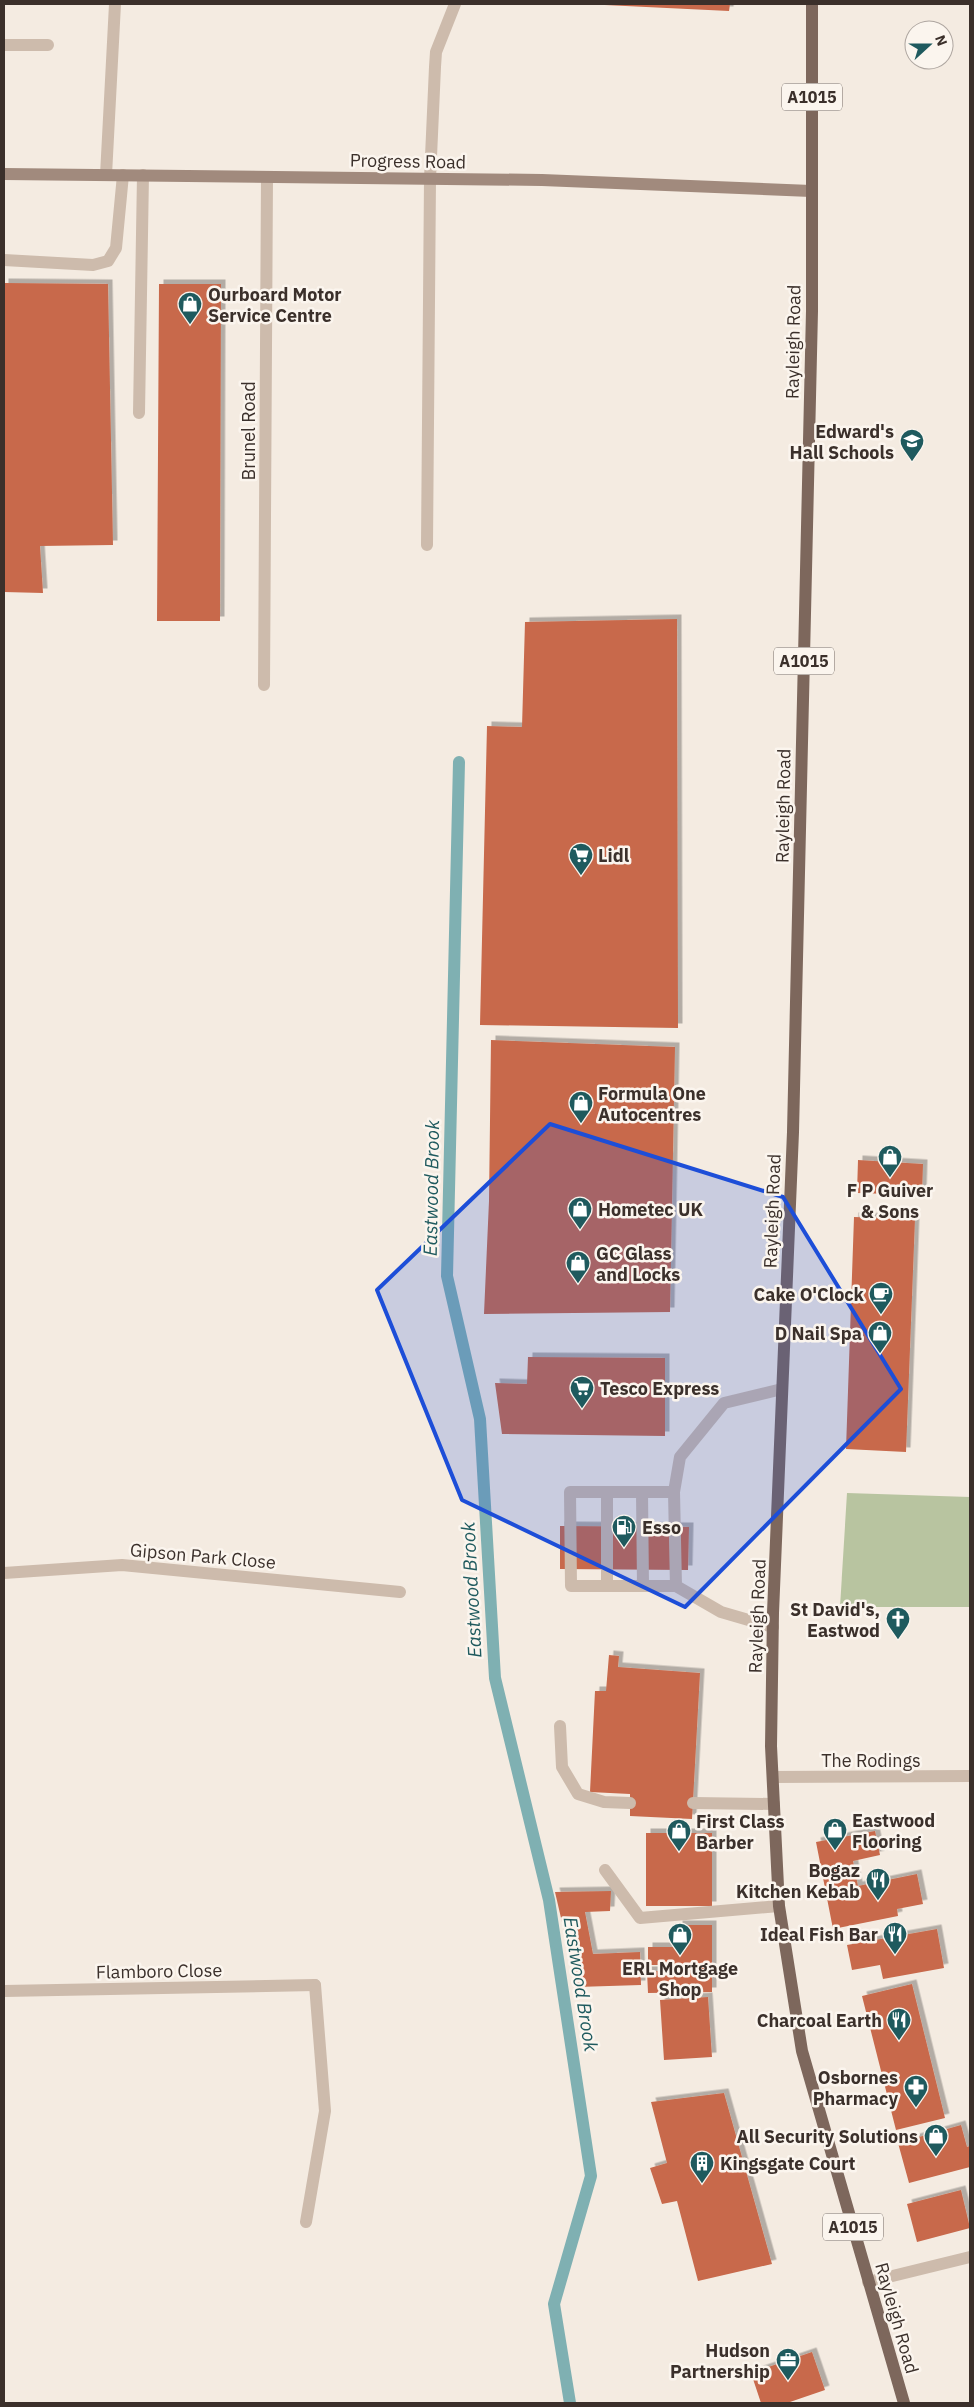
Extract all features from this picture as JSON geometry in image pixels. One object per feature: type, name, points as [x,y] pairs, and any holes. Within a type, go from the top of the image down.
[{"type":"main road","name":"Rayleigh Road","points":[[812,4],[812,311],[794,1102],[773,1627],[774,1804],[779,1906],[802,2051],[904,2403]]},
{"type":"street","points":[[106,175],[115,4]]},
{"type":"street","points":[[427,545],[430,179],[436,52],[455,4]]},
{"type":"street","points":[[4,45],[48,45]]},
{"type":"street","name":"Progress Road","points":[[4,174],[542,180],[811,191]]},
{"type":"street","points":[[4,260],[93,264],[108,261],[116,248],[123,175]]},
{"type":"street","points":[[139,413],[143,176]]},
{"type":"street","name":"Brunel Road","points":[[264,685],[267,177]]},
{"type":"street","points":[[676,1586],[674,1492],[680,1457],[724,1403],[782,1389]]},
{"type":"street","points":[[674,1492],[570,1492],[571,1586],[676,1586],[721,1612],[773,1627]]},
{"type":"street","points":[[607,1492],[607,1586]]},
{"type":"street","points":[[642,1492],[643,1586]]},
{"type":"street","name":"Gipson Park Close","points":[[4,1573],[122,1565],[400,1592]]},
{"type":"street","points":[[560,1726],[562,1767],[578,1794],[604,1802],[630,1803]]},
{"type":"street","name":"The Rodings","points":[[773,1777],[970,1776]]},
{"type":"street","points":[[693,1803],[774,1804]]},
{"type":"street","points":[[605,1870],[640,1918],[779,1906]]},
{"type":"street","name":"Flamboro Close","points":[[4,1992],[315,1985],[325,2111],[306,2222]]},
{"type":"street","points":[[868,2282],[970,2257]]},
{"type":"highlighted area","points":[[550,1124],[783,1197],[901,1389],[685,1607],[462,1500],[377,1290]]},
{"type":"green space","points":[[847,1493],[970,1497],[970,1607],[840,1607]]},
{"type":"building","points":[[584,4],[730,4],[729,11]]},
{"type":"building","points":[[4,283],[108,284],[113,545],[40,546],[43,593],[4,592]]},
{"type":"building","points":[[159,284],[221,284],[220,621],[157,621]]},
{"type":"building","name":"Lidl","points":[[677,619],[678,1028],[480,1025],[487,726],[522,727],[525,622]]},
{"type":"building","points":[[491,1040],[675,1047],[670,1312],[484,1314],[489,1201]]},
{"type":"building","name":"F P Guiver & Sons","points":[[858,1160],[923,1164],[922,1195],[857,1193]]},
{"type":"building","points":[[854,1217],[915,1219],[906,1452],[846,1449]]},
{"type":"building","name":"Tesco Express","points":[[528,1357],[665,1358],[665,1436],[502,1434],[495,1383],[527,1384]]},
{"type":"building","name":"Esso","points":[[560,1526],[689,1527],[688,1570],[560,1569]]},
{"type":"building","points":[[609,1655],[619,1656],[618,1667],[700,1673],[692,1819],[630,1816],[630,1794],[590,1792],[595,1691],[606,1691]]},
{"type":"building","points":[[875,1831],[880,1855],[853,1861],[858,1886],[917,1874],[923,1904],[897,1909],[898,1916],[833,1929],[816,1842]]},
{"type":"building","points":[[646,1833],[712,1833],[712,1906],[646,1906]]},
{"type":"building","points":[[611,1891],[610,1911],[585,1912],[593,1954],[640,1952],[641,1985],[577,1987],[555,1892]]},
{"type":"building","name":"ERL Mortgage Shop","points":[[678,1925],[712,1925],[712,1992],[648,1993],[647,1971],[678,1971],[678,1965],[648,1965],[648,1947],[679,1947]]},
{"type":"building","name":"Ideal Fish Bar","points":[[937,1929],[944,1968],[883,1979],[880,1965],[852,1970],[847,1945]]},
{"type":"building","points":[[912,1984],[945,2118],[896,2130],[862,1996]]},
{"type":"building","points":[[708,1997],[712,2057],[664,2060],[660,2000]]},
{"type":"building","name":"Kingsgate Court","points":[[724,2093],[772,2264],[698,2281],[677,2201],[662,2204],[650,2168],[667,2163],[651,2102]]},
{"type":"building","name":"All Security Solutions","points":[[961,2125],[967,2147],[970,2146],[970,2167],[909,2183],[898,2143]]},
{"type":"building","points":[[961,2190],[970,2228],[917,2242],[907,2204]]},
{"type":"building","name":"Hudson Partnership","points":[[812,2352],[825,2390],[787,2403],[761,2403],[751,2373]]},
{"type":"waterway","name":"Eastwood Brook","points":[[459,762],[447,1276],[480,1419],[495,1678],[549,1900],[591,2176],[554,2304],[570,2403]]},
{"type":"place","name":"Ourboard Motor Service Centre","points":[[190,325]]},
{"type":"place","name":"Edward's Hall Schools","points":[[912,462]]},
{"type":"place","name":"Lidl","points":[[581,876]]},
{"type":"place","name":"Formula One Autocentres","points":[[581,1124]]},
{"type":"place","name":"F P Guiver & Sons","points":[[890,1178]]},
{"type":"place","name":"Hometec UK","points":[[580,1230]]},
{"type":"place","name":"GC Glass and Locks","points":[[578,1284]]},
{"type":"place","name":"Cake O'Clock","points":[[881,1315]]},
{"type":"place","name":"D Nail Spa","points":[[880,1354]]},
{"type":"place","name":"Tesco Express","points":[[582,1409]]},
{"type":"place","name":"Esso","points":[[624,1548]]},
{"type":"place","name":"St David's, Eastwod","points":[[898,1640]]},
{"type":"place","name":"Eastwood Flooring","points":[[835,1851]]},
{"type":"place","name":"First Class Barber","points":[[679,1852]]},
{"type":"place","name":"Bogaz Kitchen Kebab","points":[[878,1901]]},
{"type":"place","name":"Ideal Fish Bar","points":[[895,1955]]},
{"type":"place","name":"ERL Mortgage Shop","points":[[680,1956]]},
{"type":"place","name":"Charcoal Earth","points":[[899,2041]]},
{"type":"place","name":"Osbornes Pharmacy","points":[[916,2108]]},
{"type":"place","name":"All Security Solutions","points":[[936,2157]]},
{"type":"place","name":"Kingsgate Court","points":[[702,2184]]},
{"type":"place","name":"Hudson Partnership","points":[[788,2381]]}]
